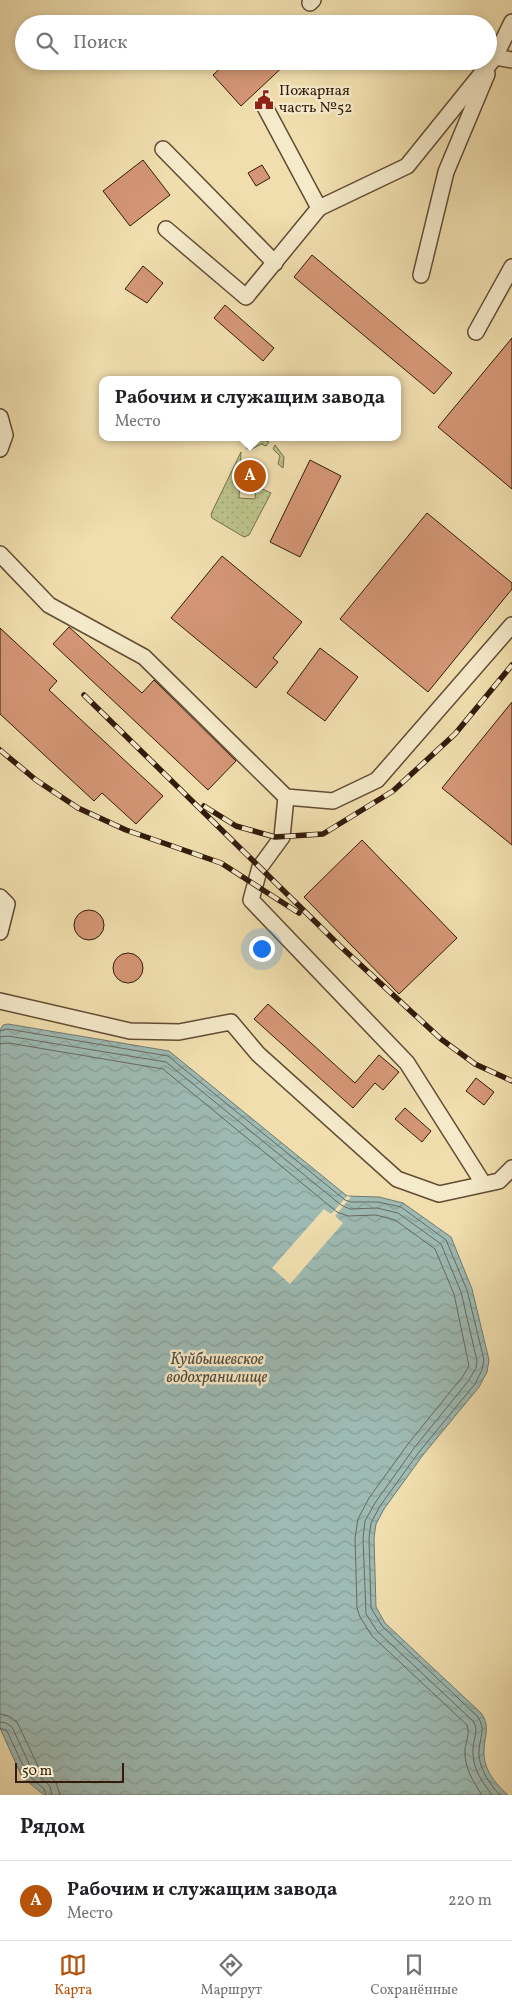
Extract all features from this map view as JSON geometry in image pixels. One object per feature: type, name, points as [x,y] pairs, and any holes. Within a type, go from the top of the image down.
[{"type":"street","points":[[497,53],[512,22]]},
{"type":"street","points":[[497,57],[512,60]]},
{"type":"street","points":[[166,229],[246,297],[320,208],[406,166],[484,70]]},
{"type":"street","points":[[421,275],[446,172],[489,70]]},
{"type":"street","points":[[265,107],[320,208]]},
{"type":"street","points":[[163,149],[274,263]]},
{"type":"street","points":[[476,332],[512,267]]},
{"type":"street","points":[[0,417],[5,435],[0,449]]},
{"type":"street","points":[[0,554],[49,605],[144,657],[286,797],[333,801],[377,780],[512,625]]},
{"type":"street","points":[[286,797],[282,837],[260,868],[251,900],[407,1063],[483,1183]]},
{"type":"street","points":[[0,896],[7,904],[0,932]]},
{"type":"street","points":[[0,1001],[130,1030],[179,1032],[231,1022],[258,1054],[396,1179],[439,1194],[499,1181],[512,1168]]},
{"type":"green space","points":[[253,441],[269,442],[266,446],[261,444],[250,450],[246,448]]},
{"type":"green space","points":[[275,445],[284,457],[283,468],[278,464],[280,456],[273,449]]},
{"type":"green space","points":[[241,452],[239,498],[255,499],[256,486],[271,493],[249,535],[244,537],[212,518],[211,514]]},
{"type":"water","name":"Куйбышевское водохранилище","points":[[8,1024],[169,1051],[347,1196],[379,1197],[403,1203],[451,1237],[472,1289],[489,1360],[487,1372],[479,1387],[423,1455],[384,1509],[376,1524],[374,1538],[376,1607],[385,1623],[481,1713],[486,1723],[484,1757],[486,1764],[494,1781],[508,1795],[44,1795],[22,1777],[0,1728],[0,1030],[3,1025]]},
{"type":"pier","points":[[347,1196],[351,1197],[335,1216],[343,1223],[290,1284],[272,1268],[324,1209],[331,1214]]},
{"type":"building","points":[[218,70],[279,70],[241,106],[213,75]]},
{"type":"building","points":[[143,160],[170,195],[130,226],[103,191]]},
{"type":"building","points":[[262,165],[270,178],[256,186],[248,173]]},
{"type":"building","points":[[312,255],[452,373],[434,394],[294,277]]},
{"type":"building","points":[[143,266],[163,283],[147,303],[125,289]]},
{"type":"building","points":[[225,305],[274,348],[263,361],[214,318]]},
{"type":"building","points":[[512,338],[512,489],[438,427]]},
{"type":"building","points":[[310,460],[341,476],[300,557],[270,542]]},
{"type":"building","points":[[427,513],[512,583],[512,589],[428,692],[340,619]]},
{"type":"building","points":[[222,556],[302,622],[273,658],[278,662],[256,688],[171,618]]},
{"type":"building","points":[[69,627],[142,693],[154,680],[236,761],[208,790],[53,644]]},
{"type":"building","points":[[0,628],[57,681],[49,690],[163,796],[136,824],[102,793],[94,801],[0,714]]},
{"type":"building","points":[[320,648],[358,677],[325,721],[287,693]]},
{"type":"building","points":[[512,702],[512,845],[442,788]]},
{"type":"building","points":[[362,840],[457,938],[399,994],[304,897]]},
{"type":"building","points":[[89,910],[100,914],[104,925],[100,936],[89,940],[78,936],[74,925],[78,914]]},
{"type":"building","points":[[128,953],[134,954],[142,962],[142,974],[134,982],[128,983],[122,982],[114,974],[113,968],[114,962],[122,954]]},
{"type":"building","points":[[268,1004],[355,1083],[379,1055],[399,1072],[383,1090],[375,1083],[353,1108],[254,1019]]},
{"type":"building","points":[[476,1078],[494,1092],[484,1105],[466,1091]]},
{"type":"building","points":[[405,1108],[431,1131],[422,1142],[395,1119]]},
{"type":"railway","points":[[204,806],[236,826],[275,837],[323,834],[393,791],[455,734],[512,665]]},
{"type":"railway","points":[[84,695],[340,946],[441,1039],[475,1064],[512,1081]]},
{"type":"railway","points":[[0,750],[36,780],[78,808],[126,830],[221,863],[299,913]]},
{"type":"place","name":"Пожарная часть №52","points":[[264,100]]},
{"type":"place","name":"Рабочим и служащим завода","points":[[250,476]]}]
